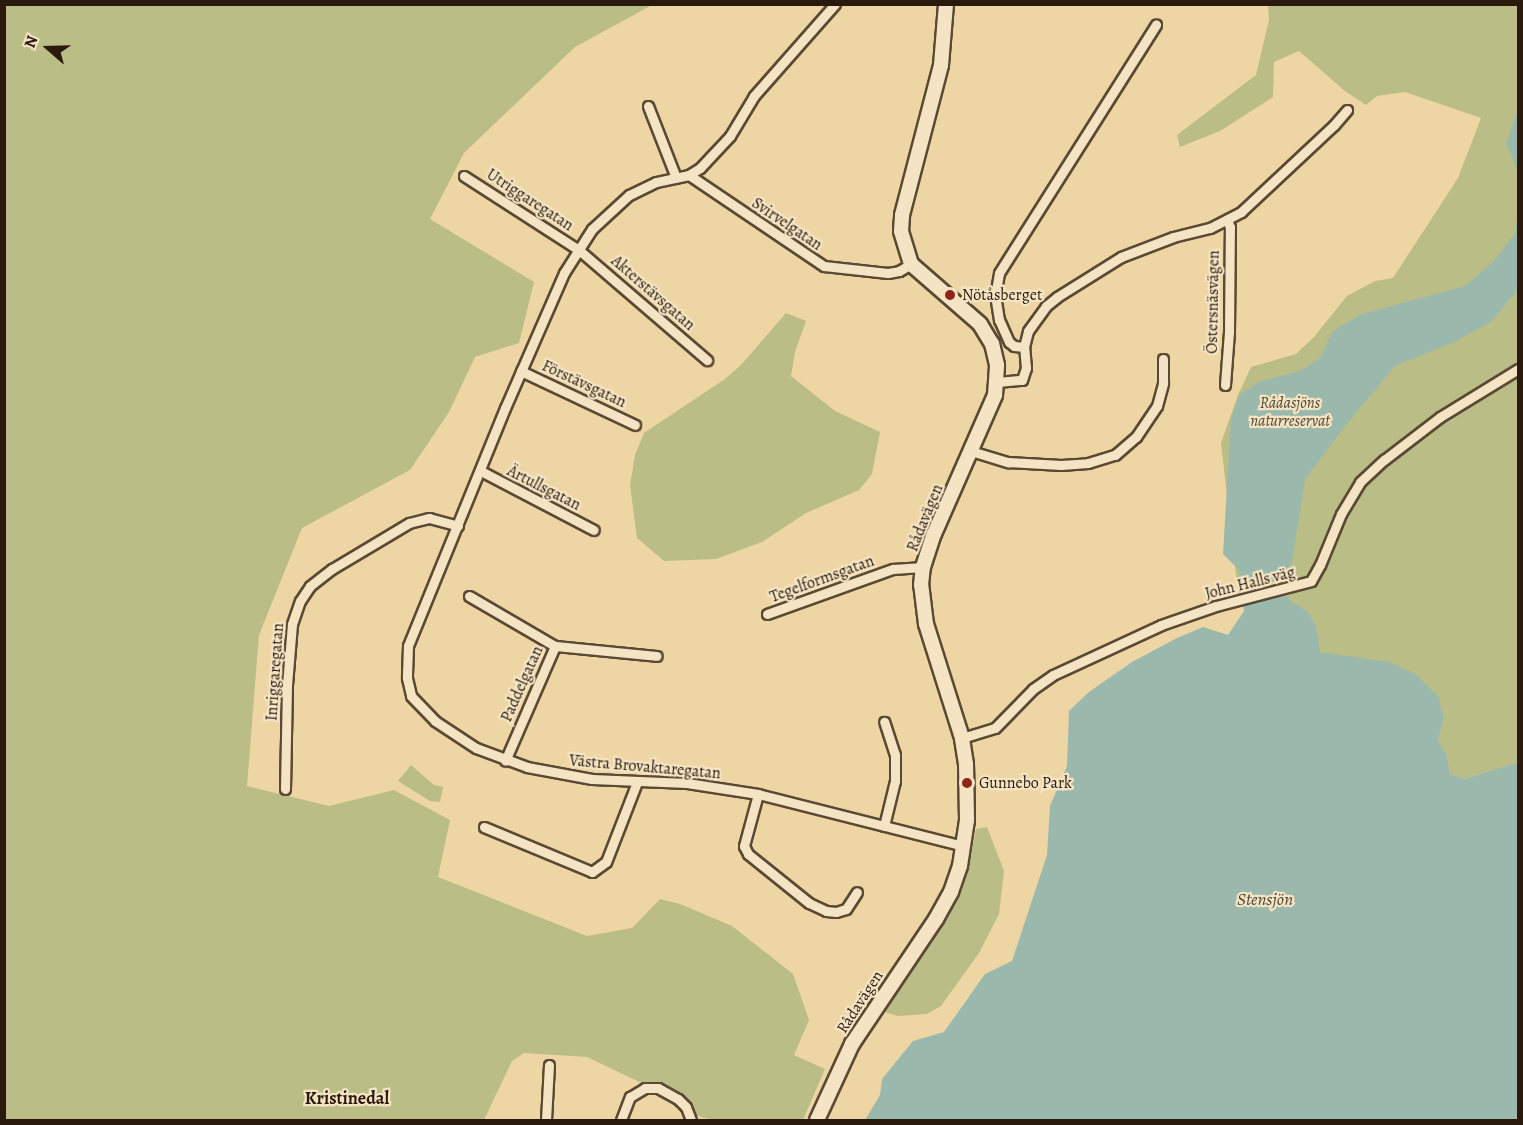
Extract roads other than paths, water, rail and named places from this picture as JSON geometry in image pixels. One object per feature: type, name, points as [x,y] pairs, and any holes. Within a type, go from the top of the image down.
[{"type":"street","points":[[688,175],[700,168],[730,136],[754,96],[835,4]]},
{"type":"street","points":[[911,264],[902,243],[902,215],[941,65],[946,4]]},
{"type":"street","points":[[997,382],[1022,380],[1026,368],[1024,347],[1011,344],[1002,328],[995,296],[999,273],[1156,25]]},
{"type":"street","points":[[648,106],[676,178]]},
{"type":"street","name":"Östersnäsvägen","points":[[1024,347],[1028,331],[1039,315],[1078,282],[1142,248],[1173,237],[1210,228],[1227,220],[1264,192],[1347,110]]},
{"type":"street","name":"Västra Brovaktaregatan","points":[[688,175],[656,182],[629,195],[592,229],[564,273],[521,371],[408,646],[407,678],[411,696],[435,721],[476,748],[505,760],[562,775],[637,782],[687,783],[758,794],[964,846]]},
{"type":"street","name":"Svirvelgatan","points":[[688,175],[824,266],[888,273],[899,271],[911,264]]},
{"type":"street","name":"Utriggaregatan","points":[[464,176],[579,250]]},
{"type":"street","name":"Östersnäsvägen","points":[[1225,385],[1229,332],[1230,227],[1227,220]]},
{"type":"street","name":"Akterstävsgatan","points":[[579,250],[707,360]]},
{"type":"street","name":"Rådavägen","points":[[817,1120],[852,1044],[946,901],[957,878],[964,846],[967,783],[962,738],[926,624],[921,585],[923,567],[934,534],[987,416],[997,382],[995,354],[980,324],[911,264]]},
{"type":"street","points":[[971,451],[1008,462],[1061,465],[1088,463],[1115,455],[1136,437],[1157,406],[1163,383],[1162,359]]},
{"type":"street","name":"John Halls väg","points":[[962,738],[995,728],[1033,689],[1053,675],[1161,625],[1235,601],[1306,584],[1316,574],[1341,514],[1360,482],[1384,460],[1440,417],[1518,369]]},
{"type":"street","name":"Förstävsgatan","points":[[521,371],[635,424]]},
{"type":"street","name":"Ärtullsgatan","points":[[481,471],[594,530]]},
{"type":"street","name":"Inriggaregatan","points":[[285,789],[287,675],[292,624],[300,601],[310,586],[332,569],[409,523],[429,518],[458,526]]},
{"type":"street","name":"Tegelformsgatan","points":[[767,614],[892,569],[923,567]]},
{"type":"street","name":"Paddelgatan","points":[[469,596],[555,646],[505,760]]},
{"type":"street","points":[[555,646],[657,656]]},
{"type":"street","points":[[884,722],[895,764],[895,781],[884,826]]},
{"type":"street","points":[[484,827],[592,872],[606,862],[637,782]]},
{"type":"street","points":[[758,794],[745,838],[744,846],[748,854],[810,903],[826,910],[836,912],[846,909],[857,892]]},
{"type":"street","points":[[546,1120],[549,1065]]},
{"type":"street","points":[[621,1120],[625,1106],[636,1092],[658,1088],[686,1107],[692,1120]]},
{"type":"water","points":[[1518,109],[1518,171],[1506,144]]},
{"type":"water","name":"Stensjön","points":[[1518,213],[1518,290],[1492,321],[1456,341],[1395,366],[1346,425],[1305,479],[1292,562],[1284,575],[1290,601],[1307,611],[1316,625],[1320,652],[1389,662],[1417,675],[1438,696],[1444,719],[1438,740],[1447,755],[1450,774],[1464,779],[1518,762],[1518,1120],[865,1120],[880,1095],[882,1079],[913,1041],[944,1032],[985,974],[1012,961],[1047,855],[1050,806],[1067,766],[1069,711],[1089,692],[1132,662],[1177,638],[1203,627],[1228,635],[1244,611],[1239,570],[1223,554],[1231,420],[1239,395],[1259,382],[1302,370],[1320,358],[1333,331],[1362,314],[1465,286],[1493,262],[1515,234]]},
{"type":"place","name":"Nötåsberget","points":[[950,295]]},
{"type":"place","name":"Gunnebo Park","points":[[967,783]]},
{"type":"district","name":"Kristinedal","points":[[347,1098]]},
{"type":"park label","name":"Rådasjöns naturreservat","points":[[1290,412]]}]
